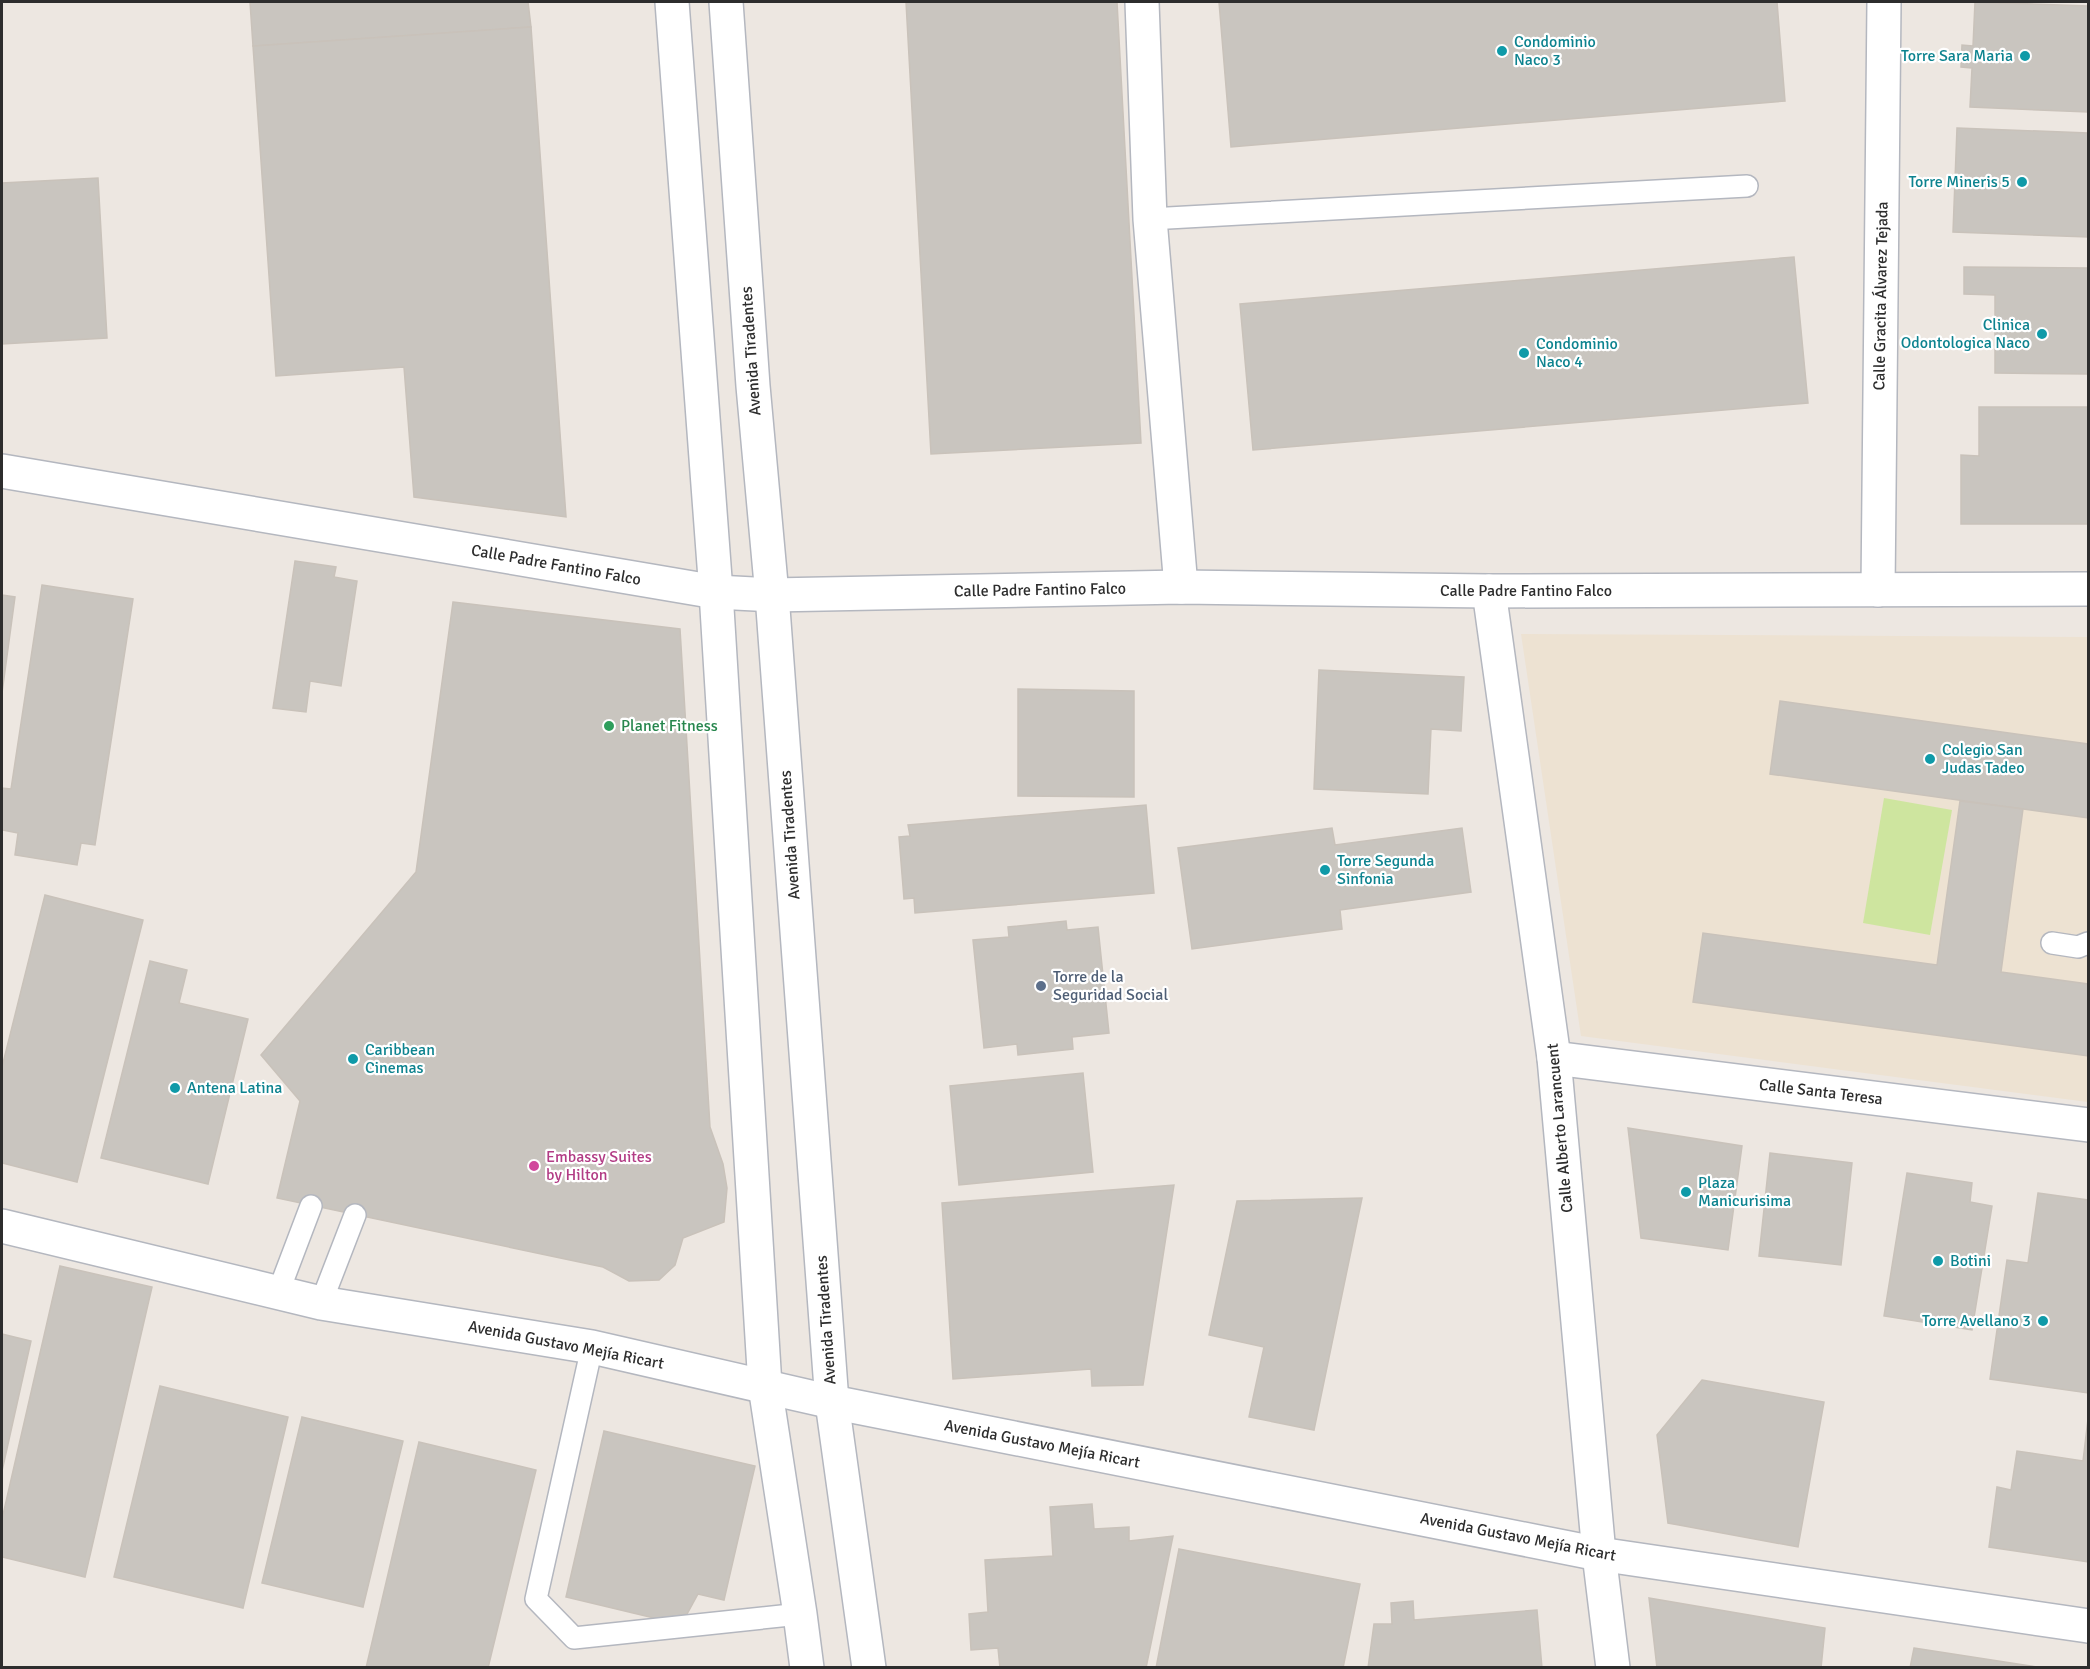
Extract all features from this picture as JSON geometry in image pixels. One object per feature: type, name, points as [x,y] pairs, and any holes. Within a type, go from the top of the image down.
[{"type":"street","points":[[672,2],[716,592],[765,1386],[807,1668]]},
{"type":"street","name":"Avenida Tiradentes","points":[[726,2],[753,386],[772,596],[832,1402],[869,1668]]},
{"type":"street","points":[[1142,2],[1150,219],[1181,587]]},
{"type":"street","name":"Calle Gracita Álvarez Tejada","points":[[1878,590],[1884,2]]},
{"type":"street","name":"Calle Padre Fantino Falco","points":[[2,471],[716,592],[772,596],[1181,587],[1489,591],[2088,589]]},
{"type":"street","name":"Calle Alberto Larancuent","points":[[1489,591],[1554,1058],[1599,1554],[1613,1668]]},
{"type":"street","name":"Calle Santa Teresa","points":[[1554,1058],[2088,1125]]},
{"type":"street","name":"Avenida Gustavo Mejía Ricart","points":[[2,1226],[321,1303],[592,1347],[832,1402],[1599,1554],[2088,1626]]},
{"type":"lane","points":[[1150,219],[1747,186]]},
{"type":"lane","points":[[2052,943],[2078,946],[2088,944]]},
{"type":"lane","points":[[278,1293],[311,1206]]},
{"type":"lane","points":[[321,1303],[356,1215]]},
{"type":"lane","points":[[592,1347],[536,1599],[574,1638],[800,1614]]},
{"type":"shaded area","points":[[1521,634],[2088,637],[2088,1102],[1581,1036]]},
{"type":"green space","points":[[1884,798],[1952,810],[1930,935],[1863,923]]},
{"type":"building","points":[[250,2],[528,2],[531,27],[253,46]]},
{"type":"building","points":[[906,2],[1117,2],[1141,443],[931,454]]},
{"type":"building","name":"Condominio Naco 3","points":[[1219,2],[1777,2],[1785,101],[1231,147]]},
{"type":"building","name":"Torre Sara Maria","points":[[1975,2],[2088,6],[2088,112],[1970,107],[1972,68],[1961,67],[1962,45],[1973,46]]},
{"type":"building","points":[[531,27],[566,517],[414,497],[404,367],[276,376],[253,46]]},
{"type":"building","name":"Torre Mineris 5","points":[[1957,128],[2088,133],[2088,237],[1953,232]]},
{"type":"building","points":[[98,178],[107,338],[2,344],[2,183]]},
{"type":"building","name":"Condominio Naco 4","points":[[1794,257],[1808,403],[1253,450],[1240,304]]},
{"type":"building","name":"Clinica Odontologica Naco","points":[[1964,267],[2088,268],[2088,374],[1995,373],[1995,295],[1964,294]]},
{"type":"building","points":[[1979,407],[2088,407],[2088,524],[1961,524],[1961,455],[1979,456]]},
{"type":"building","points":[[295,561],[336,567],[334,577],[357,581],[341,686],[310,681],[306,712],[273,708]]},
{"type":"building","points":[[42,585],[133,599],[95,845],[81,843],[77,865],[15,855],[18,833],[2,830],[2,788],[11,789]]},
{"type":"building","points":[[2,595],[15,597],[2,693]]},
{"type":"building","points":[[453,602],[680,629],[710,1127],[723,1164],[727,1188],[724,1222],[683,1238],[675,1265],[659,1280],[629,1281],[603,1267],[277,1198],[300,1101],[261,1055],[416,872]]},
{"type":"building","points":[[1319,670],[1464,677],[1461,731],[1431,729],[1428,794],[1314,789]]},
{"type":"building","points":[[1018,689],[1134,691],[1134,797],[1018,796]]},
{"type":"building","name":"Colegio San Judas Tadeo","points":[[1780,701],[2088,744],[2088,818],[1770,774]]},
{"type":"building","points":[[1960,801],[2023,809],[2001,972],[2088,984],[2088,1056],[1693,1002],[1703,933],[1937,965]]},
{"type":"building","points":[[1146,805],[1154,893],[915,913],[914,898],[904,899],[899,837],[910,836],[908,825]]},
{"type":"building","name":"Torre Segunda Sinfonia","points":[[1332,828],[1335,845],[1462,828],[1471,892],[1340,910],[1342,929],[1192,949],[1178,848]]},
{"type":"building","points":[[45,895],[143,920],[77,1182],[2,1163],[2,1067]]},
{"type":"building","name":"Torre de la Seguridad Social","points":[[1066,921],[1067,930],[1098,927],[1109,1033],[1072,1037],[1073,1049],[1018,1055],[1017,1044],[984,1048],[973,940],[1009,937],[1008,927]]},
{"type":"building","name":"Antena Latina","points":[[150,961],[187,970],[179,1003],[248,1019],[208,1184],[101,1158]]},
{"type":"building","points":[[1083,1073],[1093,1172],[959,1185],[950,1086]]},
{"type":"building","name":"Plaza Manicurisima","points":[[1628,1128],[1742,1146],[1728,1250],[1641,1238]]},
{"type":"building","points":[[1770,1153],[1852,1163],[1841,1265],[1759,1256]]},
{"type":"building","name":"Botini","points":[[1907,1173],[1972,1183],[1970,1202],[1992,1206],[1972,1330],[1884,1316]]},
{"type":"building","points":[[1174,1185],[1143,1385],[1092,1386],[1091,1369],[953,1379],[942,1203]]},
{"type":"building","name":"Torre Avellano 3","points":[[2038,1193],[2088,1200],[2088,1393],[1990,1379],[2007,1260],[2028,1263]]},
{"type":"building","points":[[1362,1198],[1314,1430],[1249,1417],[1264,1347],[1209,1335],[1237,1201]]},
{"type":"building","points":[[60,1266],[152,1287],[85,1577],[2,1557],[2,1519]]},
{"type":"building","points":[[2,1334],[31,1341],[2,1471]]},
{"type":"building","points":[[1702,1380],[1824,1402],[1798,1547],[1668,1523],[1657,1435]]},
{"type":"building","points":[[160,1386],[288,1417],[243,1608],[114,1577]]},
{"type":"building","points":[[302,1417],[403,1441],[363,1607],[262,1583]]},
{"type":"building","points":[[2088,1419],[2088,1562],[1989,1547],[1997,1487],[2011,1490],[2017,1451],[2083,1461]]},
{"type":"building","points":[[604,1431],[755,1466],[724,1600],[698,1594],[687,1614],[658,1619],[566,1597]]},
{"type":"building","points":[[419,1442],[536,1470],[488,1668],[366,1668]]},
{"type":"building","points":[[1092,1504],[1094,1529],[1129,1527],[1129,1541],[1173,1536],[1146,1668],[1000,1668],[998,1648],[971,1650],[969,1614],[988,1612],[985,1560],[1053,1556],[1050,1507]]},
{"type":"building","points":[[1179,1549],[1360,1584],[1343,1668],[1156,1668]]},
{"type":"building","points":[[1649,1598],[1825,1628],[1821,1668],[1657,1668]]},
{"type":"building","points":[[1413,1601],[1414,1620],[1537,1610],[1542,1668],[1368,1668],[1374,1624],[1392,1624],[1391,1603]]},
{"type":"building","points":[[1914,1648],[2043,1668],[1910,1668]]},
{"type":"place","name":"Condominio Naco 3","points":[[1502,51]]},
{"type":"place","name":"Torre Sara Maria","points":[[2025,56]]},
{"type":"place","name":"Torre Mineris 5","points":[[2022,182]]},
{"type":"place","name":"Clinica Odontologica Naco","points":[[2042,334]]},
{"type":"place","name":"Condominio Naco 4","points":[[1524,353]]},
{"type":"place","name":"Planet Fitness","points":[[609,726]]},
{"type":"place","name":"Colegio San Judas Tadeo","points":[[1930,759]]},
{"type":"place","name":"Torre Segunda Sinfonia","points":[[1325,870]]},
{"type":"place","name":"Torre de la Seguridad Social","points":[[1041,986]]},
{"type":"place","name":"Caribbean Cinemas","points":[[353,1059]]},
{"type":"place","name":"Antena Latina","points":[[175,1088]]},
{"type":"place","name":"Embassy Suites by Hilton","points":[[534,1166]]},
{"type":"place","name":"Plaza Manicurisima","points":[[1686,1192]]},
{"type":"place","name":"Botini","points":[[1938,1261]]},
{"type":"place","name":"Torre Avellano 3","points":[[2043,1321]]}]
